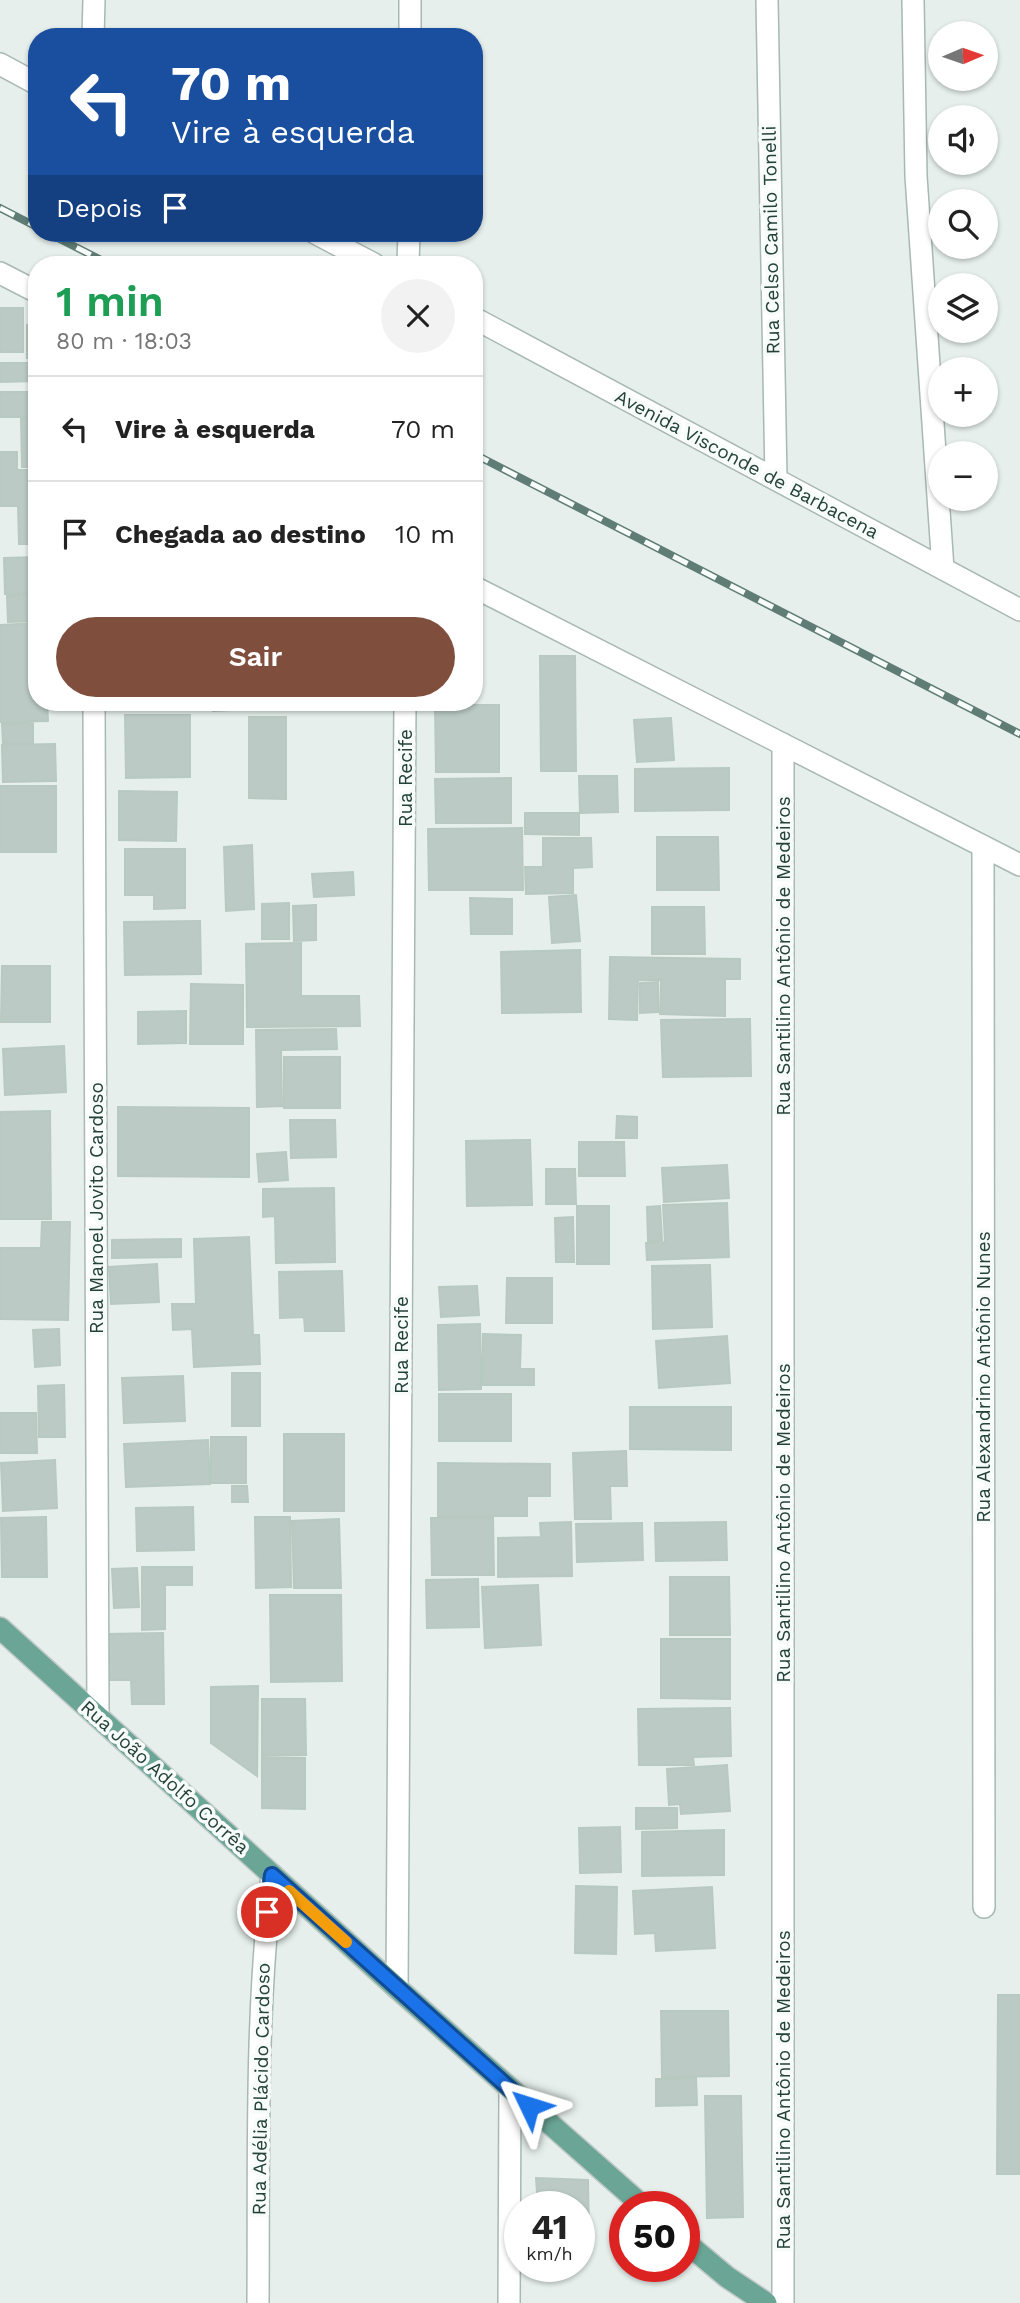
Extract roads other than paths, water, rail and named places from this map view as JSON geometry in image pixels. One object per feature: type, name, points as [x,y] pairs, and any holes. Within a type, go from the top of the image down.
[{"type":"main road","name":"Rua João Adolfo Corrêa","points":[[0,1628],[397,1988],[626,2191]]},
{"type":"main road","points":[[700,2254],[727,2277],[766,2303]]},
{"type":"street","points":[[93,28],[94,0]]},
{"type":"street","points":[[410,0],[410,28]]},
{"type":"street","name":"Rua Celso Camilo Tonelli","points":[[767,0],[776,479]]},
{"type":"street","points":[[913,0],[916,177],[943,569]]},
{"type":"street","points":[[0,64],[28,79]]},
{"type":"street","points":[[332,242],[359,256]]},
{"type":"street","points":[[0,274],[28,288]]},
{"type":"street","name":"Avenida Visconde de Barbacena","points":[[483,323],[1020,610]]},
{"type":"street","points":[[483,592],[1020,865]]},
{"type":"street","name":"Rua Manoel Jovito Cardoso","points":[[94,711],[98,1715]]},
{"type":"street","name":"Rua Recife","points":[[397,1988],[405,711]]},
{"type":"street","name":"Rua Santilino Antônio de Medeiros","points":[[783,744],[783,2303]]},
{"type":"street","name":"Rua Alexandrino Antônio Nunes","points":[[983,846],[984,1907]]},
{"type":"street","name":"Rua Adélia Plácido Cardoso","points":[[258,2303],[261,2016],[265,1931],[272,1875]]},
{"type":"street","points":[[509,2303],[510,2089]]},
{"type":"railway","points":[[0,208],[28,222]]},
{"type":"railway","points":[[66,242],[93,256]]},
{"type":"railway","points":[[483,459],[1020,734]]}]
